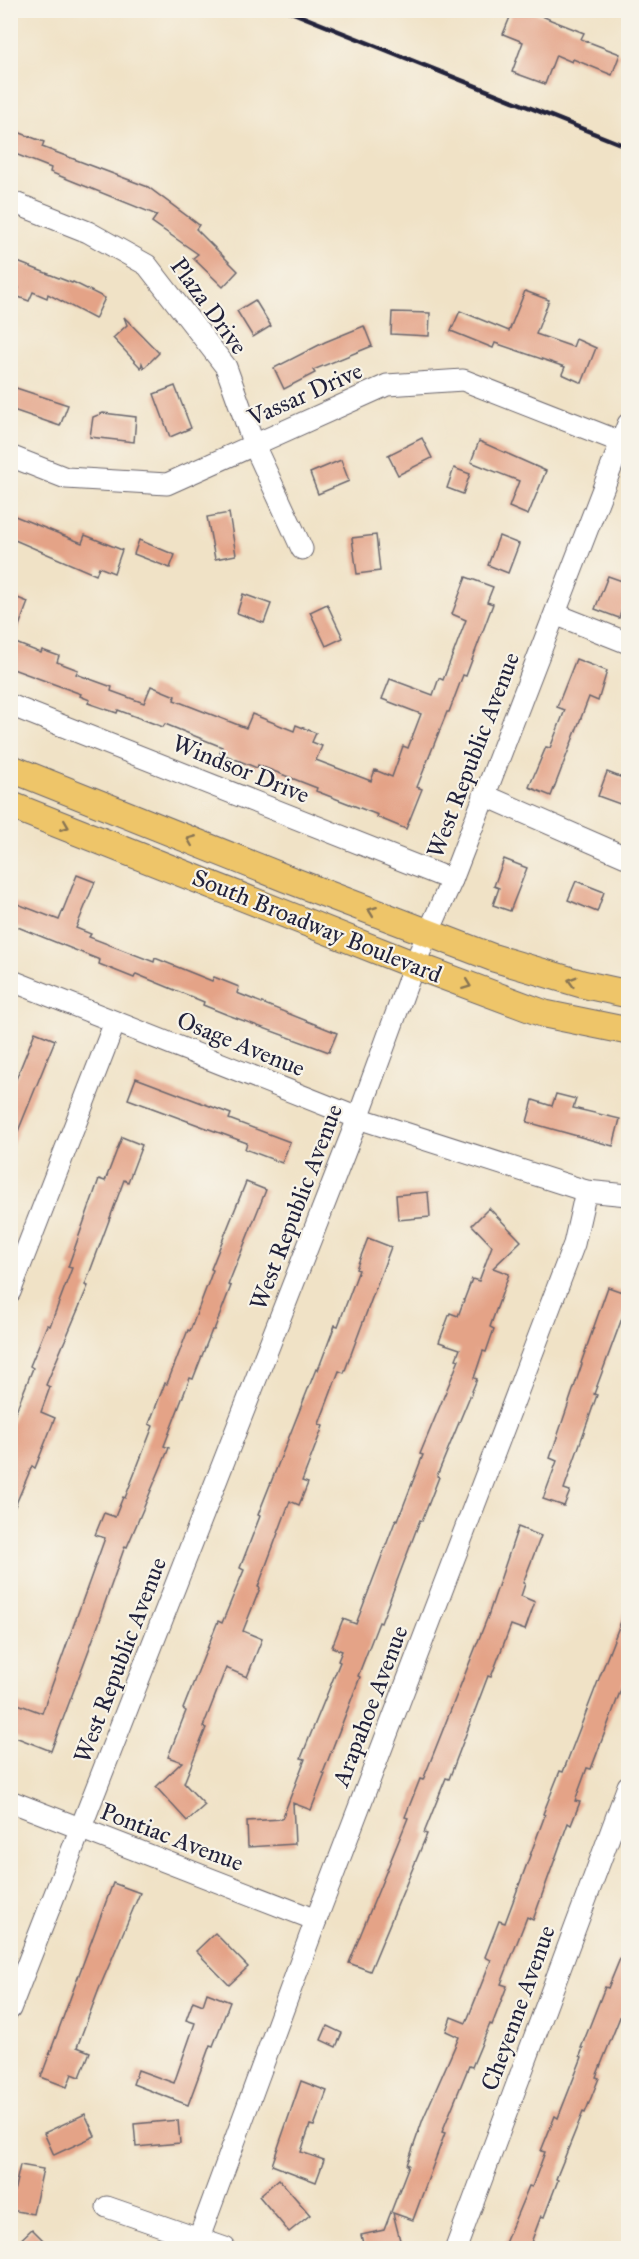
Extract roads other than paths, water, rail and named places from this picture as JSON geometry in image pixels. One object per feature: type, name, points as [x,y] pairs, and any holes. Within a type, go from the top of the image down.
[{"type":"main road","name":"South Broadway Boulevard","points":[[10,768],[494,958],[582,984],[628,994]]},
{"type":"main road","name":"South Broadway Boulevard","points":[[10,805],[545,1014],[628,1031]]},
{"type":"street","name":"Plaza Drive","points":[[10,201],[88,232],[147,265],[225,368],[254,445],[302,549]]},
{"type":"street","name":"Vassar Drive","points":[[10,456],[66,478],[167,484],[387,385],[463,380],[625,433]]},
{"type":"street","name":"West Republic Avenue","points":[[10,2009],[358,1118],[414,964],[452,880],[625,433]]},
{"type":"street","points":[[555,614],[628,643]]},
{"type":"street","name":"Windsor Drive","points":[[10,705],[452,880]]},
{"type":"street","points":[[484,795],[628,858]]},
{"type":"street","name":"Osage Avenue","points":[[10,980],[358,1118],[586,1191],[628,1196]]},
{"type":"street","points":[[10,1292],[18,1248],[115,1022]]},
{"type":"street","name":"Arapahoe Avenue","points":[[199,2238],[316,1920],[574,1244],[586,1191]]},
{"type":"street","name":"Cheyenne Avenue","points":[[456,2248],[628,1786]]},
{"type":"street","name":"Pontiac Avenue","points":[[10,1801],[316,1920]]},
{"type":"street","points":[[107,2206],[225,2248]]},
{"type":"railway","points":[[286,10],[628,147]]}]
